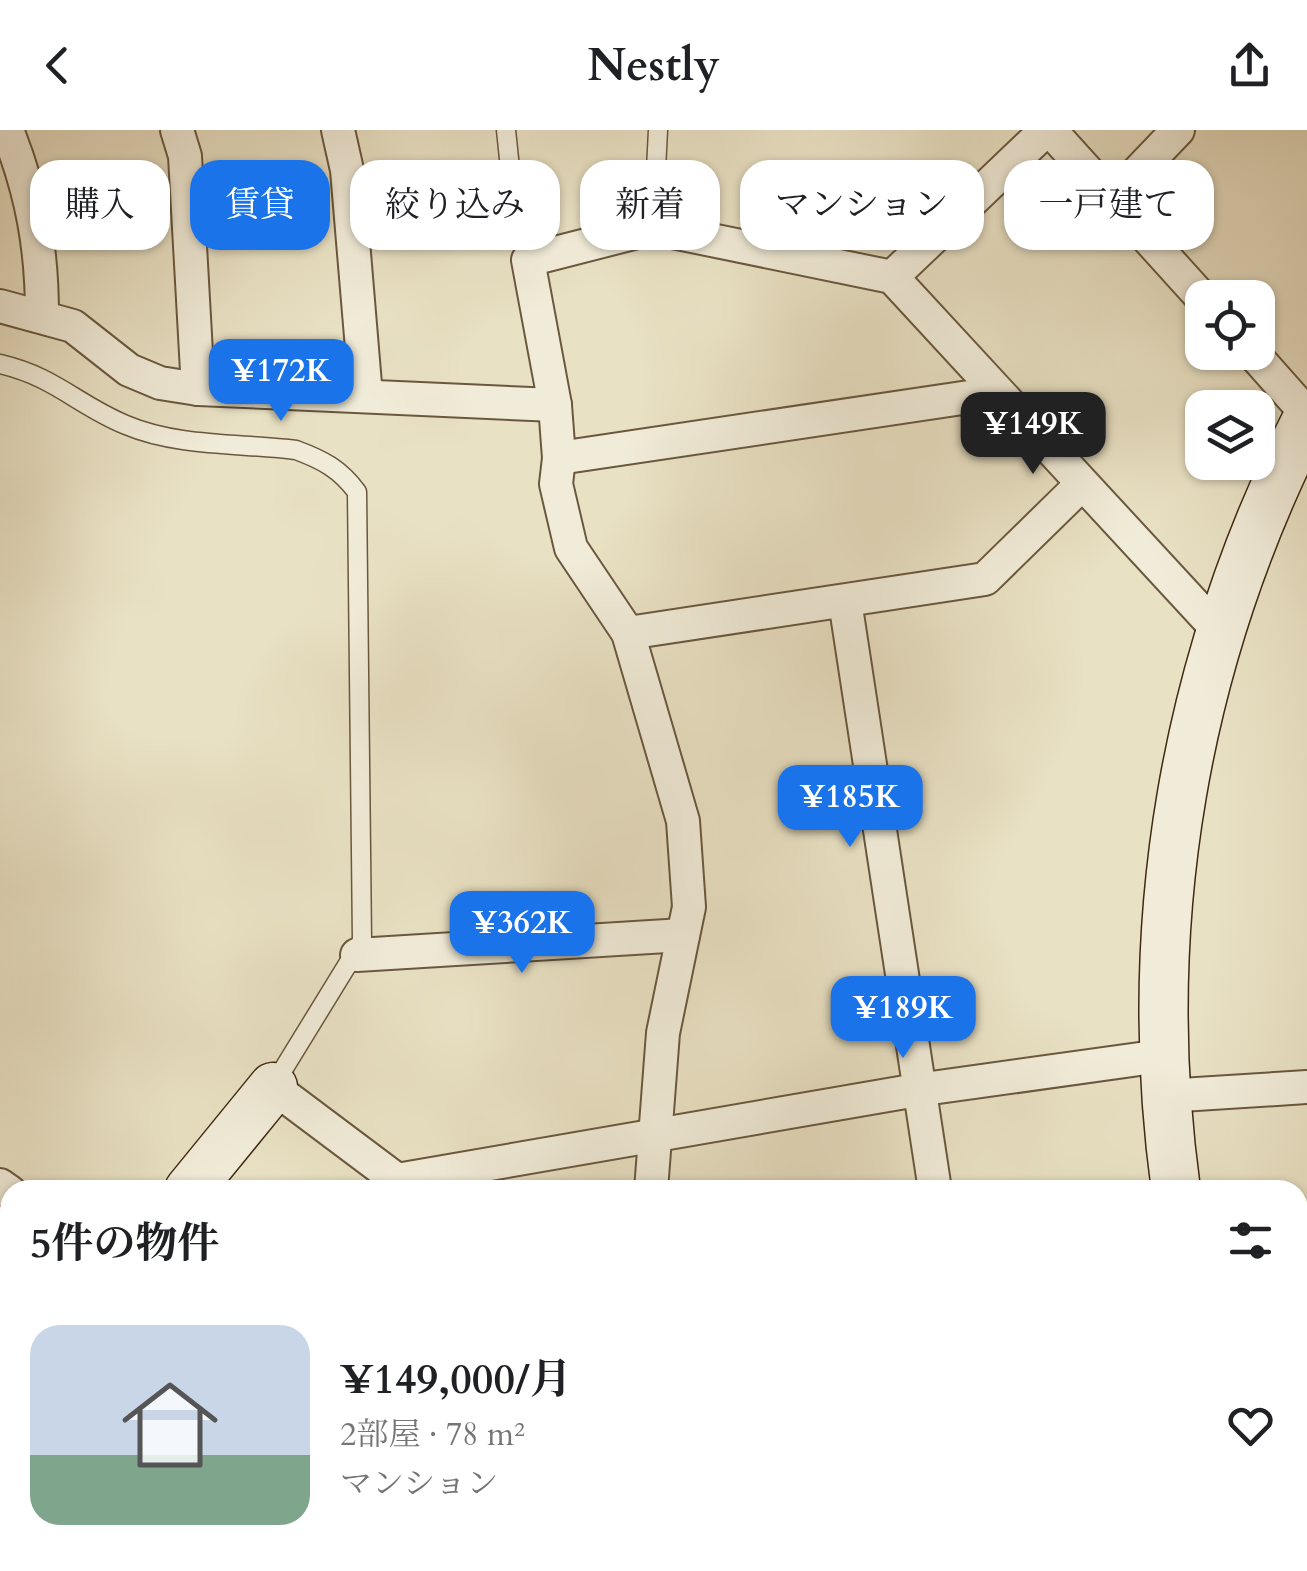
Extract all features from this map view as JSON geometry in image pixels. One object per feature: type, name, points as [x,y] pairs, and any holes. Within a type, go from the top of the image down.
[{"type":"street","points":[[7,130],[36,220],[42,256],[42,314]]},
{"type":"street","points":[[177,130],[185,156],[198,389]]},
{"type":"street","points":[[338,130],[347,170],[366,396]]},
{"type":"street","points":[[892,276],[1048,130],[1076,160]]},
{"type":"street","points":[[1149,160],[1178,130]]},
{"type":"street","points":[[720,241],[892,276],[996,394],[1218,630]]},
{"type":"street","points":[[580,247],[528,260],[555,405],[560,458],[556,484],[572,548],[628,633],[683,821],[689,907],[663,1033],[650,1180]]},
{"type":"street","points":[[1158,250],[1186,280]]},
{"type":"street","points":[[0,306],[42,314],[87,334],[129,370],[160,382],[198,389],[555,405]]},
{"type":"street","points":[[1175,1180],[1163,1076],[1171,848],[1183,766],[1218,630],[1274,483],[1307,416],[1267,370]]},
{"type":"street","points":[[560,458],[996,394]]},
{"type":"street","points":[[628,633],[985,579],[1082,484]]},
{"type":"street","points":[[845,600],[917,1090],[934,1180]]},
{"type":"street","points":[[357,954],[683,935]]},
{"type":"street","points":[[197,1180],[273,1087],[397,1180],[651,1140],[917,1090],[1163,1076],[1307,1086]]},
{"type":"lane","points":[[506,130],[515,216],[528,260]]},
{"type":"lane","points":[[656,160],[658,130]]},
{"type":"lane","points":[[0,364],[36,373],[108,416],[144,432],[296,450],[319,458],[341,471],[357,492],[364,928],[357,954],[273,1087]]}]
